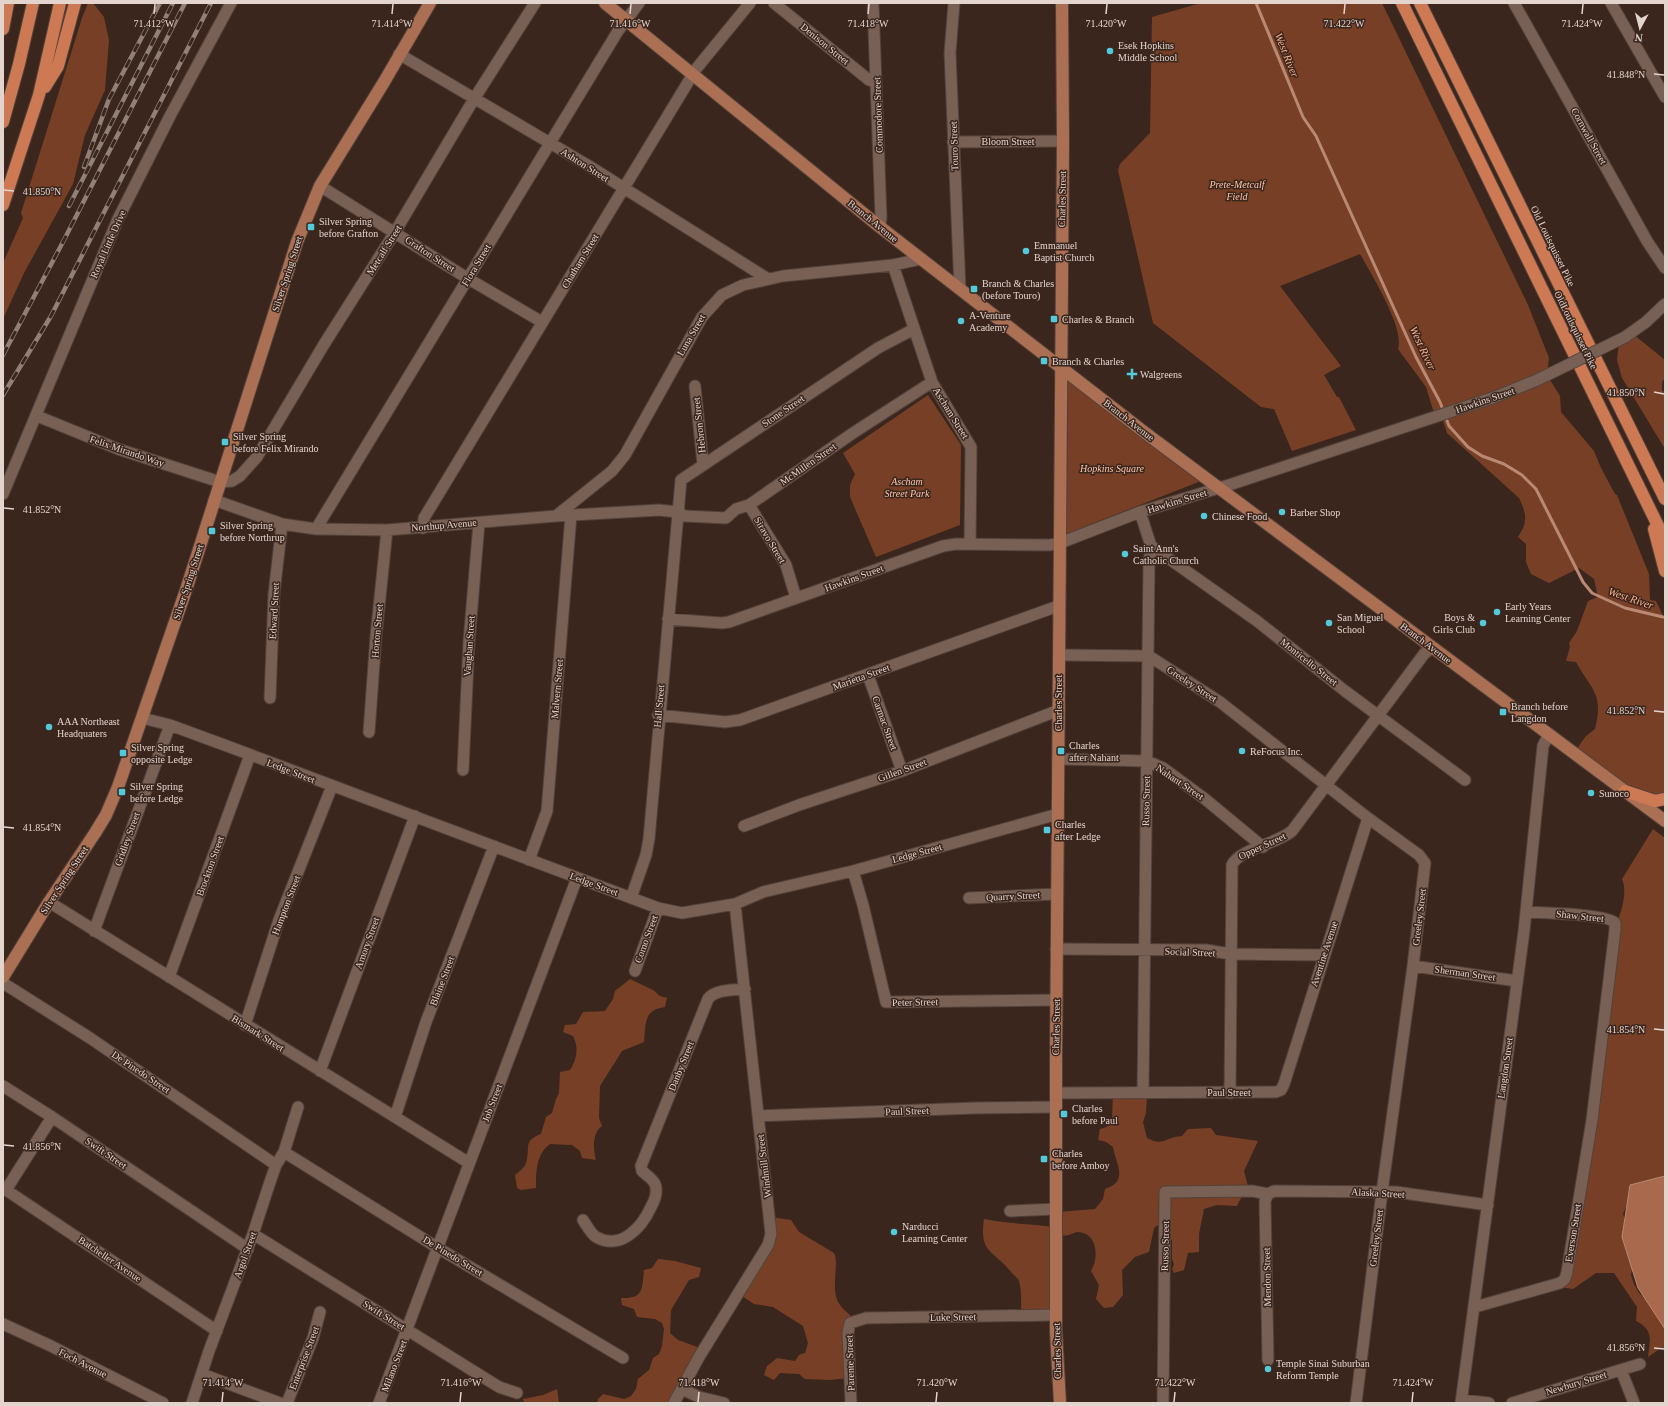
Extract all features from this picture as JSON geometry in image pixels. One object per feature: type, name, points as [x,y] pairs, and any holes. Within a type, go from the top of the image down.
[{"type":"highway","points":[[3,29],[8,3]]},
{"type":"highway","points":[[3,122],[23,50],[33,3]]},
{"type":"highway","points":[[3,205],[37,102],[60,3]]},
{"type":"highway","points":[[37,102],[58,66],[75,3]]},
{"type":"highway","name":"OldLouisquisset Pike","points":[[1402,3],[1645,497]]},
{"type":"highway","name":"Old Louisquisset Pike","points":[[1420,3],[1665,500]]},
{"type":"highway","points":[[1645,497],[1665,540]]},
{"type":"highway","points":[[1645,497],[1665,571]]},
{"type":"highway","points":[[1625,791],[1655,801],[1665,799]]},
{"type":"main road","name":"Silver Spring Street","points":[[3,977],[49,902],[106,815],[142,718],[186,590],[297,242],[320,186],[384,82],[430,3]]},
{"type":"main road","name":"Branch Avenue","points":[[605,3],[880,227],[960,288],[1060,368],[1665,821]]},
{"type":"main road","name":"Charles Street","points":[[1060,1403],[1056,1315],[1056,949],[1063,141],[1062,3]]},
{"type":"street","name":"Royal Little Drive","points":[[3,494],[118,219],[170,116],[231,3]]},
{"type":"street","name":"Metcalf Street","points":[[220,482],[232,481],[240,476],[257,457],[323,346],[395,232],[474,99],[535,3]]},
{"type":"street","name":"Flora Street","points":[[316,529],[467,278],[626,20],[638,3]]},
{"type":"street","name":"Chatham Street","points":[[423,528],[424,518],[696,69],[750,3]]},
{"type":"street","name":"Denison Street","points":[[774,3],[869,80],[876,82]]},
{"type":"street","name":"Commodore Street","points":[[873,3],[881,217],[880,227]]},
{"type":"street","name":"Touro Street","points":[[954,3],[950,38],[960,288]]},
{"type":"street","name":"Cornwall Street","points":[[1514,3],[1647,241],[1665,268]]},
{"type":"street","points":[[1612,3],[1665,97]]},
{"type":"street","name":"Ashton Street","points":[[399,54],[624,189],[768,279]]},
{"type":"street","name":"Bloom Street","points":[[953,142],[1063,141]]},
{"type":"street","name":"Grafton Street","points":[[320,186],[467,278],[542,322]]},
{"type":"street","name":"Luna Street","points":[[556,516],[612,471],[625,455],[705,311],[716,300],[732,290],[768,279],[812,272],[893,265],[921,259]]},
{"type":"street","name":"Ascham Street","points":[[893,265],[932,382],[971,447],[970,544]]},
{"type":"street","name":"Hawkins Street","points":[[668,619],[722,623],[729,622],[943,546],[970,544],[1050,545],[1060,543],[1140,512],[1219,488],[1510,392],[1625,337],[1646,322],[1665,304]]},
{"type":"street","name":"Stone Street","points":[[677,512],[681,480],[878,348],[914,330]]},
{"type":"street","name":"McMillen Street","points":[[677,512],[685,516],[726,518],[736,509],[749,505],[840,441],[932,382]]},
{"type":"street","name":"Hebron Street","points":[[695,386],[703,465]]},
{"type":"street","name":"Felix Mirando Way","points":[[36,416],[118,449],[220,482]]},
{"type":"street","name":"Northup Avenue","points":[[214,500],[282,524],[316,529],[386,530],[571,515],[659,510],[677,512]]},
{"type":"street","name":"Siravo Street","points":[[749,505],[786,565],[796,598]]},
{"type":"street","name":"Hall Street","points":[[631,898],[646,855],[648,840],[677,512]]},
{"type":"street","name":"Russo Street","points":[[1140,512],[1151,546],[1149,558],[1143,1092]]},
{"type":"street","name":"Malvern Street","points":[[529,860],[546,810],[571,515]]},
{"type":"street","name":"Vaughan Street","points":[[463,770],[469,642],[479,523]]},
{"type":"street","name":"Edward Street","points":[[270,698],[274,594],[282,524]]},
{"type":"street","name":"Horton Street","points":[[369,732],[386,530]]},
{"type":"street","name":"Monticello Street","points":[[1151,546],[1256,621],[1465,780]]},
{"type":"street","name":"Marietta Street","points":[[658,715],[731,722],[868,675],[1058,606]]},
{"type":"street","name":"Opper Street","points":[[1230,1093],[1232,865],[1235,859],[1242,854],[1284,838],[1292,831],[1424,654],[1432,647]]},
{"type":"street","points":[[1058,656],[1149,656]]},
{"type":"street","name":"Greeley Street","points":[[1149,656],[1220,702],[1419,856],[1425,863],[1356,1403]]},
{"type":"street","name":"Carmac Street","points":[[868,675],[902,771]]},
{"type":"street","name":"Gillen Street","points":[[744,826],[799,805],[902,771],[1059,710]]},
{"type":"street","name":"Ledge Street","points":[[142,718],[170,725],[658,908],[682,913],[736,904],[763,892],[853,871],[1058,814]]},
{"type":"street","name":"Gridley Street","points":[[94,931],[170,725]]},
{"type":"street","name":"Langdon Street","points":[[1462,1401],[1526,912],[1543,746],[1548,734]]},
{"type":"street","name":"Brockton Street","points":[[169,977],[250,755]]},
{"type":"street","name":"Nahant Street","points":[[1058,759],[1147,761],[1169,772],[1263,847]]},
{"type":"street","name":"Hampton Street","points":[[245,1025],[279,920],[332,786]]},
{"type":"street","name":"Amory Street","points":[[320,1071],[415,816]]},
{"type":"street","name":"Aventine Avenue","points":[[1281,1090],[1368,818]]},
{"type":"street","name":"Blaine Street","points":[[395,1117],[426,1022],[494,846]]},
{"type":"street","name":"Peter Street","points":[[853,871],[863,905],[886,1002],[1057,1000]]},
{"type":"street","name":"Job Street","points":[[408,1329],[577,878]]},
{"type":"street","name":"Quarry Street","points":[[969,898],[1057,894]]},
{"type":"street","name":"Bismark Street","points":[[49,902],[469,1163]]},
{"type":"street","name":"Windmill Street","points":[[674,1403],[770,1239],[770,1219],[736,904]]},
{"type":"street","name":"Como Street","points":[[635,971],[658,908]]},
{"type":"street","name":"Shaw Street","points":[[1526,912],[1581,915],[1613,921],[1615,930],[1595,1094]]},
{"type":"street","name":"Social Street","points":[[1056,949],[1144,951],[1206,950],[1231,954],[1324,954]]},
{"type":"street","name":"Sherman Street","points":[[1413,966],[1517,981]]},
{"type":"street","name":"De Pinedo Street","points":[[3,983],[90,1038],[276,1165]]},
{"type":"street","name":"Danby Street","points":[[583,1220],[594,1236],[603,1240],[614,1241],[626,1238],[635,1231],[647,1216],[656,1193],[654,1182],[642,1171],[644,1160],[708,999],[711,995],[716,993],[745,989]]},
{"type":"street","name":"Swift Street","points":[[3,1086],[52,1117],[248,1249]]},
{"type":"street","name":"Paul Street","points":[[1056,1093],[1230,1093],[1276,1092],[1281,1090]]},
{"type":"street","name":"Everson Street","points":[[1475,1307],[1560,1283],[1564,1279],[1567,1272],[1595,1094]]},
{"type":"street","name":"Argol Street","points":[[192,1403],[248,1249],[276,1165],[284,1152],[298,1107]]},
{"type":"street","name":"Paul Street","points":[[758,1116],[975,1108],[1056,1107]]},
{"type":"street","points":[[5,1189],[52,1117]]},
{"type":"street","name":"De Pinedo Street","points":[[284,1152],[438,1248],[623,1358]]},
{"type":"street","name":"Batcheller Avenue","points":[[5,1189],[217,1331]]},
{"type":"street","name":"Russo Street","points":[[1163,1403],[1166,1192],[1252,1190],[1268,1194]]},
{"type":"street","name":"Alaska Street","points":[[1268,1194],[1274,1191],[1382,1192],[1488,1205]]},
{"type":"street","name":"Mendon Street","points":[[1268,1194],[1265,1201],[1268,1360]]},
{"type":"street","points":[[1010,1211],[1056,1209]]},
{"type":"street","name":"Swift Street","points":[[253,1234],[499,1386],[517,1392]]},
{"type":"street","name":"Enterprise Street","points":[[287,1403],[313,1338],[320,1312]]},
{"type":"street","name":"Luke Street","points":[[850,1323],[866,1318],[1056,1315]]},
{"type":"street","name":"Parente Street","points":[[850,1323],[848,1342],[851,1403]]},
{"type":"street","name":"Foch Avenue","points":[[3,1324],[51,1346],[163,1403]]},
{"type":"street","name":"Milano Street","points":[[379,1403],[408,1329]]},
{"type":"street","name":"Newbury Street","points":[[1512,1403],[1640,1364]]},
{"type":"street","points":[[1621,1370],[1634,1403]]},
{"type":"street","points":[[202,1374],[280,1403]]},
{"type":"street","points":[[682,1389],[699,1397],[724,1403]]},
{"type":"street","points":[[1462,1401],[1489,1403]]},
{"type":"green space","points":[[88,3],[93,3],[104,17],[109,40],[105,90],[85,135],[73,184],[24,273],[3,319],[3,263],[23,218],[21,213]]},
{"type":"green space","name":"Prete-Metcalf Field","points":[[1201,3],[1382,3],[1528,305],[1549,358],[1547,375],[1560,396],[1561,412],[1594,451],[1601,468],[1615,494],[1617,495],[1649,574],[1650,600],[1656,601],[1665,620],[1665,805],[1641,797],[1576,750],[1586,736],[1595,729],[1598,707],[1595,693],[1576,662],[1566,661],[1570,647],[1569,643],[1577,631],[1588,601],[1598,597],[1594,579],[1579,568],[1549,583],[1531,574],[1526,562],[1526,544],[1518,537],[1524,527],[1525,522],[1524,509],[1519,498],[1447,433],[1441,414],[1434,413],[1426,387],[1398,349],[1399,340],[1397,328],[1392,315],[1379,287],[1360,254],[1280,286],[1341,366],[1324,375],[1337,397],[1339,397],[1356,430],[1292,451],[1274,409],[1261,407],[1153,323],[1118,170],[1120,164],[1150,133],[1152,17]]},
{"type":"green space","points":[[1633,334],[1665,360],[1665,378],[1662,382],[1662,390],[1665,394],[1665,449],[1622,378],[1617,360],[1619,342]]},
{"type":"green space","name":"Hopkins Square","points":[[1068,377],[1201,481],[1066,534]]},
{"type":"green space","name":"Ascham Street Park","points":[[928,395],[961,445],[960,525],[876,557],[850,497],[850,485],[855,474],[843,453]]},
{"type":"green space","points":[[1653,829],[1665,838],[1665,1176],[1634,1188],[1623,1214],[1635,1251],[1631,1275],[1634,1284],[1639,1293],[1654,1306],[1665,1324],[1665,1349],[1661,1348],[1648,1357],[1650,1336],[1646,1328],[1636,1321],[1637,1307],[1614,1273],[1596,1273],[1573,1289],[1554,1286],[1564,1274],[1615,927],[1624,896],[1624,884],[1622,879]]},
{"type":"green space","points":[[630,979],[653,990],[660,996],[667,998],[665,1007],[653,1011],[649,1015],[646,1024],[644,1042],[622,1051],[600,1086],[599,1118],[602,1126],[596,1133],[594,1142],[596,1160],[582,1158],[580,1151],[572,1145],[550,1144],[545,1148],[539,1158],[536,1188],[521,1190],[517,1188],[515,1175],[525,1165],[529,1142],[531,1139],[541,1134],[546,1117],[552,1113],[559,1093],[560,1072],[570,1070],[576,1058],[577,1049],[575,1040],[573,1036],[563,1032],[565,1025],[576,1024],[583,1012],[605,1011],[613,999],[615,991]]},
{"type":"green space","points":[[1113,1092],[1147,1093],[1146,1113],[1143,1122],[1147,1138],[1153,1141],[1161,1142],[1182,1136],[1188,1129],[1211,1128],[1216,1135],[1258,1141],[1244,1171],[1248,1186],[1237,1206],[1217,1205],[1204,1209],[1199,1234],[1199,1252],[1188,1253],[1184,1270],[1174,1273],[1172,1269],[1174,1264],[1172,1259],[1172,1240],[1166,1235],[1165,1228],[1158,1225],[1154,1228],[1149,1252],[1135,1257],[1122,1270],[1123,1295],[1113,1307],[1104,1308],[1096,1299],[1099,1285],[1091,1271],[1094,1266],[1096,1253],[1093,1241],[1090,1237],[1085,1233],[1078,1232],[1069,1235],[1057,1236],[1055,1311],[1021,1312],[1021,1293],[1019,1281],[986,1245],[983,1230],[984,1219],[1055,1227],[1058,1212],[1095,1209],[1103,1199],[1105,1189],[1113,1186],[1119,1176],[1118,1165],[1113,1147],[1106,1142],[1098,1140],[1100,1129],[1107,1127],[1112,1120]]},
{"type":"green space","points":[[770,1217],[791,1220],[799,1232],[834,1253],[836,1258],[835,1293],[842,1307],[856,1321],[851,1330],[850,1378],[830,1380],[805,1379],[799,1374],[780,1373],[774,1380],[764,1375],[767,1366],[777,1358],[795,1361],[799,1355],[805,1353],[808,1343],[803,1326],[773,1307],[754,1304],[737,1293],[770,1237]]},
{"type":"green space","points":[[658,1259],[675,1261],[701,1268],[699,1277],[689,1280],[671,1310],[670,1333],[678,1340],[700,1348],[671,1403],[597,1403],[598,1399],[603,1394],[624,1399],[631,1396],[636,1389],[638,1379],[649,1370],[653,1358],[659,1354],[662,1346],[664,1329],[662,1323],[655,1319],[637,1317],[634,1309],[622,1305],[621,1298],[629,1298],[638,1295],[642,1287],[644,1270],[652,1268]]},
{"type":"green space","points":[[557,1389],[559,1403],[524,1403],[523,1399],[543,1395]]},
{"type":"shaded area","points":[[1665,1176],[1665,1329],[1638,1288],[1622,1237],[1630,1185]]},
{"type":"waterway","name":"West River","points":[[1256,3],[1303,117],[1316,136],[1416,357],[1440,402],[1449,426],[1468,447],[1482,456],[1504,464],[1522,475],[1536,489],[1583,582],[1592,593],[1625,608],[1663,617]]},
{"type":"railway","points":[[84,167],[109,99],[160,3]]},
{"type":"railway","points":[[69,206],[173,3]]},
{"type":"railway","points":[[3,355],[64,240],[185,3]]},
{"type":"railway","points":[[3,395],[51,316],[211,3]]},
{"type":"place","name":"Esek Hopkins Middle School","points":[[1110,51]]},
{"type":"place","name":"Silver Spring before Grafton","points":[[311,227]]},
{"type":"place","name":"Emmanuel Baptist Church","points":[[1026,251]]},
{"type":"place","name":"Branch & Charles (before Touro)","points":[[974,289]]},
{"type":"place","name":"Charles & Branch","points":[[1054,319]]},
{"type":"place","name":"A-Venture Academy","points":[[961,321]]},
{"type":"place","name":"Branch & Charles","points":[[1044,361]]},
{"type":"place","name":"Walgreens","points":[[1132,374]]},
{"type":"place","name":"Silver Spring before Felix Mirando","points":[[225,442]]},
{"type":"place","name":"Barber Shop","points":[[1282,512]]},
{"type":"place","name":"Chinese Food","points":[[1204,516]]},
{"type":"place","name":"Silver Spring before Northrup","points":[[212,531]]},
{"type":"place","name":"Saint Ann's Catholic Church","points":[[1125,554]]},
{"type":"place","name":"Early Years Learning Center","points":[[1497,612]]},
{"type":"place","name":"San Miguel School","points":[[1329,623]]},
{"type":"place","name":"Boys & Girls Club","points":[[1483,623]]},
{"type":"place","name":"Branch before Langdon","points":[[1503,712]]},
{"type":"place","name":"AAA Northeast Headquaters","points":[[49,727]]},
{"type":"place","name":"Charles after Nahant","points":[[1061,751]]},
{"type":"place","name":"ReFocus Inc.","points":[[1242,751]]},
{"type":"place","name":"Silver Spring opposite Ledge","points":[[123,753]]},
{"type":"place","name":"Silver Spring before Ledge","points":[[122,792]]},
{"type":"place","name":"Sunoco","points":[[1591,793]]},
{"type":"place","name":"Charles after Ledge","points":[[1047,830]]},
{"type":"place","name":"Charles before Paul","points":[[1064,1114]]},
{"type":"place","name":"Charles before Amboy","points":[[1044,1159]]},
{"type":"place","name":"Narducci Learning Center","points":[[894,1232]]},
{"type":"place","name":"Temple Sinai Suburban Reform Temple","points":[[1268,1369]]}]
